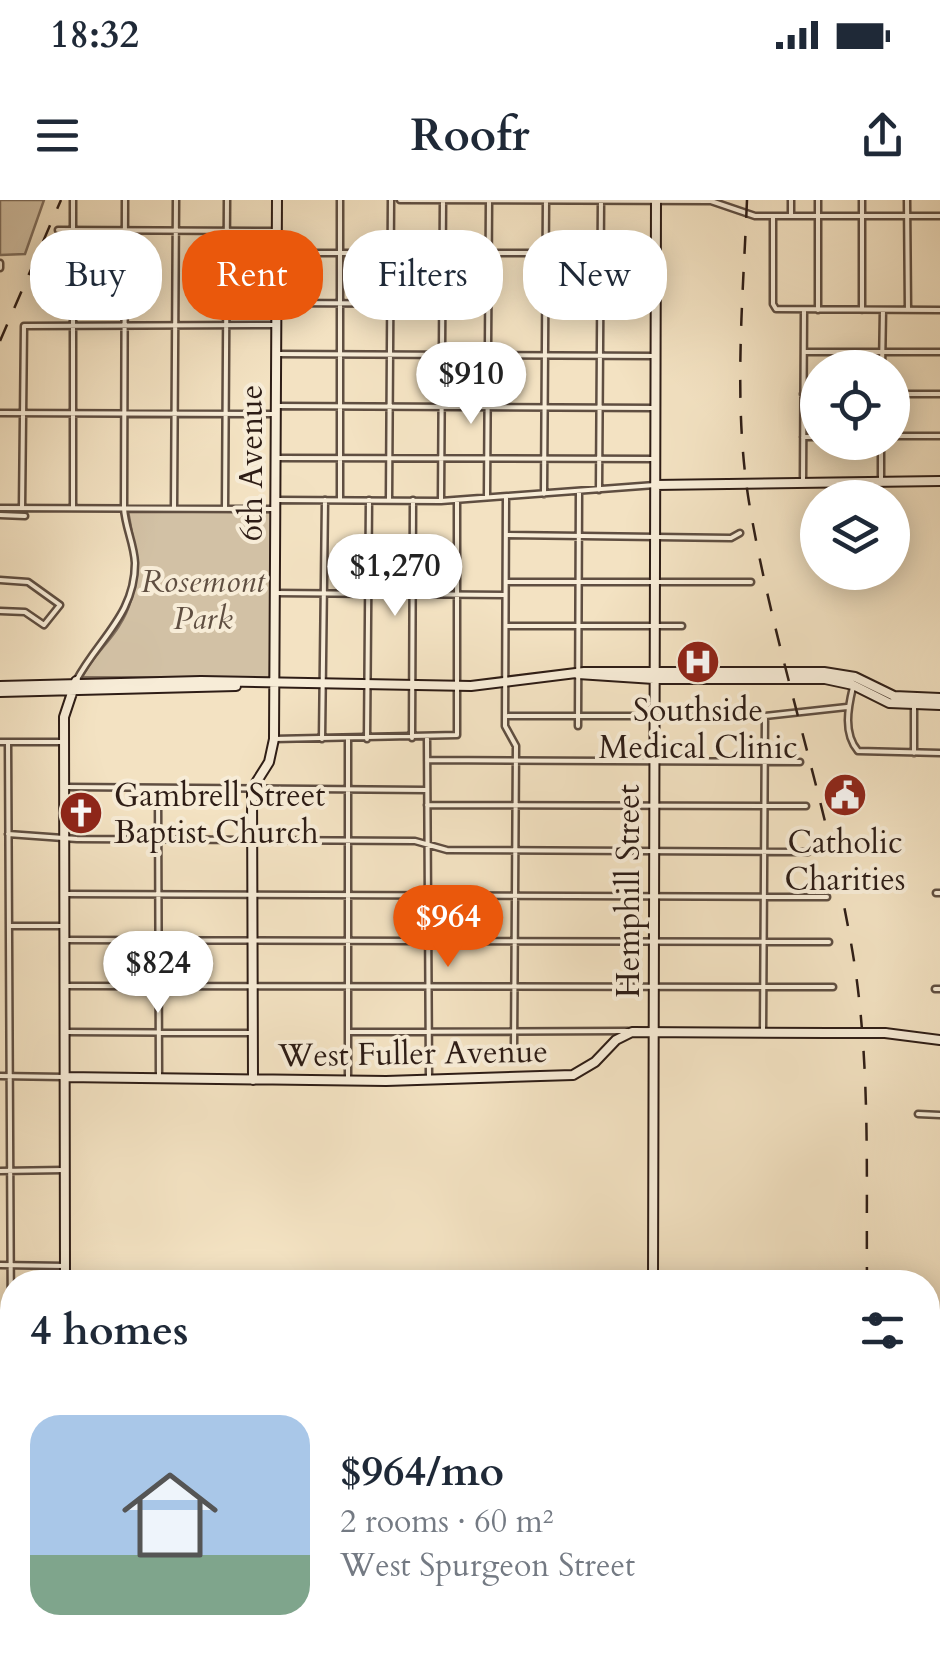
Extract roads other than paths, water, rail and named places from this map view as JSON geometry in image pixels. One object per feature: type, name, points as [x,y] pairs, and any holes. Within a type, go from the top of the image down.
[{"type":"main road","name":"6th Avenue","points":[[277,200],[277,230]]},
{"type":"main road","name":"Hemphill Street","points":[[656,201],[656,230]]},
{"type":"main road","name":"6th Avenue","points":[[253,1080],[252,789],[268,762],[274,739],[276,320]]},
{"type":"main road","name":"Hemphill Street","points":[[652,1270],[656,320]]},
{"type":"main road","points":[[656,464],[672,484]]},
{"type":"main road","points":[[656,486],[800,482]]},
{"type":"main road","points":[[910,482],[940,482]]},
{"type":"main road","points":[[0,689],[275,683],[458,686],[578,674],[816,678],[854,681],[894,696],[940,701]]},
{"type":"main road","points":[[854,681],[884,701],[914,705],[940,701]]},
{"type":"main road","points":[[65,1270],[63,742],[66,706],[74,685]]},
{"type":"main road","points":[[914,705],[928,698]]},
{"type":"main road","points":[[653,1017],[676,1031]]},
{"type":"main road","points":[[608,1031],[616,1040]]},
{"type":"main road","points":[[632,1032],[830,1032],[900,1034],[940,1040]]},
{"type":"main road","name":"West Fuller Avenue","points":[[64,1077],[348,1081],[573,1075],[632,1032]]},
{"type":"street","points":[[72,230],[73,200]]},
{"type":"street","points":[[124,230],[125,200]]},
{"type":"street","points":[[174,508],[176,200]]},
{"type":"street","points":[[226,230],[227,200]]},
{"type":"street","points":[[340,200],[340,500]]},
{"type":"street","points":[[391,200],[391,230]]},
{"type":"street","points":[[400,200],[710,200],[725,202],[747,214],[772,216],[940,216]]},
{"type":"street","points":[[442,200],[442,230]]},
{"type":"street","points":[[791,200],[791,217]]},
{"type":"street","points":[[818,200],[818,310]]},
{"type":"street","points":[[862,200],[862,310]]},
{"type":"street","points":[[908,200],[908,310]]},
{"type":"street","points":[[489,201],[489,230]]},
{"type":"street","points":[[546,201],[546,230]]},
{"type":"street","points":[[600,201],[600,230]]},
{"type":"street","points":[[772,216],[772,304],[780,310],[940,310]]},
{"type":"street","points":[[162,231],[182,231]]},
{"type":"street","points":[[323,252],[343,252]]},
{"type":"street","points":[[323,303],[343,303]]},
{"type":"street","points":[[804,310],[804,350]]},
{"type":"street","points":[[882,350],[883,310]]},
{"type":"street","points":[[72,508],[73,320]]},
{"type":"street","points":[[74,685],[117,625],[130,599],[134,561],[124,508],[124,320]]},
{"type":"street","points":[[225,508],[226,320]]},
{"type":"street","points":[[389,500],[390,320]]},
{"type":"street","points":[[441,502],[442,320]]},
{"type":"street","points":[[488,498],[489,320]]},
{"type":"street","points":[[544,494],[545,320]]},
{"type":"street","points":[[599,490],[600,320]]},
{"type":"street","points":[[22,508],[24,326],[276,325]]},
{"type":"street","points":[[910,352],[940,352]]},
{"type":"street","points":[[276,354],[656,356]]},
{"type":"street","points":[[910,394],[940,394]]},
{"type":"street","points":[[0,412],[226,414],[339,406],[655,408]]},
{"type":"street","points":[[910,436],[940,436]]},
{"type":"street","points":[[276,458],[599,459],[656,464]]},
{"type":"street","points":[[0,508],[225,508],[325,500],[441,502],[656,486]]},
{"type":"street","points":[[578,491],[578,726]]},
{"type":"street","points":[[506,496],[505,716],[506,730],[515,740],[516,761],[514,1048]]},
{"type":"street","points":[[322,739],[325,500]]},
{"type":"street","points":[[367,738],[370,500]]},
{"type":"street","points":[[412,500],[412,738]]},
{"type":"street","points":[[274,739],[427,738],[458,733],[457,500]]},
{"type":"street","points":[[0,515],[25,516]]},
{"type":"street","points":[[506,535],[731,538],[740,533]]},
{"type":"street","points":[[0,580],[28,582],[60,605],[44,625],[25,612],[0,611]]},
{"type":"street","points":[[505,582],[751,582]]},
{"type":"street","points":[[275,593],[505,595]]},
{"type":"street","points":[[505,626],[682,626]]},
{"type":"street","points":[[854,681],[847,708],[851,740],[859,752],[940,753]]},
{"type":"street","points":[[914,705],[914,752]]},
{"type":"street","points":[[505,716],[765,716],[847,708]]},
{"type":"street","points":[[763,1032],[765,716]]},
{"type":"street","points":[[348,738],[348,1081]]},
{"type":"street","points":[[427,738],[429,1076]]},
{"type":"street","points":[[0,742],[63,742]]},
{"type":"street","points":[[8,742],[11,1270]]},
{"type":"street","points":[[427,760],[800,762]]},
{"type":"street","points":[[63,788],[427,790]]},
{"type":"street","points":[[158,788],[160,1080]]},
{"type":"street","points":[[428,806],[806,806]]},
{"type":"street","points":[[8,834],[158,840],[348,840],[428,844],[437,850],[808,852]]},
{"type":"street","points":[[64,894],[827,897]]},
{"type":"street","points":[[9,926],[64,926]]},
{"type":"street","points":[[64,940],[829,942]]},
{"type":"street","points":[[0,981],[10,980]]},
{"type":"street","points":[[64,986],[833,988]]},
{"type":"street","points":[[64,1032],[253,1033]]},
{"type":"street","points":[[348,1032],[632,1032]]},
{"type":"street","name":"West Fuller Avenue","points":[[0,1076],[64,1077]]},
{"type":"street","points":[[918,1114],[940,1115]]},
{"type":"street","points":[[0,1171],[64,1170]]},
{"type":"street","points":[[0,1266],[65,1266]]},
{"type":"railway","points":[[0,341],[61,200]]},
{"type":"railway","points":[[747,200],[740,351],[744,465],[759,558],[828,832],[851,943],[862,1027],[867,1270]]},
{"type":"place","name":"Southside Medical Clinic","points":[[698,662]]},
{"type":"place","name":"Catholic Charities","points":[[845,795]]},
{"type":"place","name":"Gambrell Street Baptist Church","points":[[81,813]]},
{"type":"park label","name":"Rosemont Park","points":[[203,600]]}]
